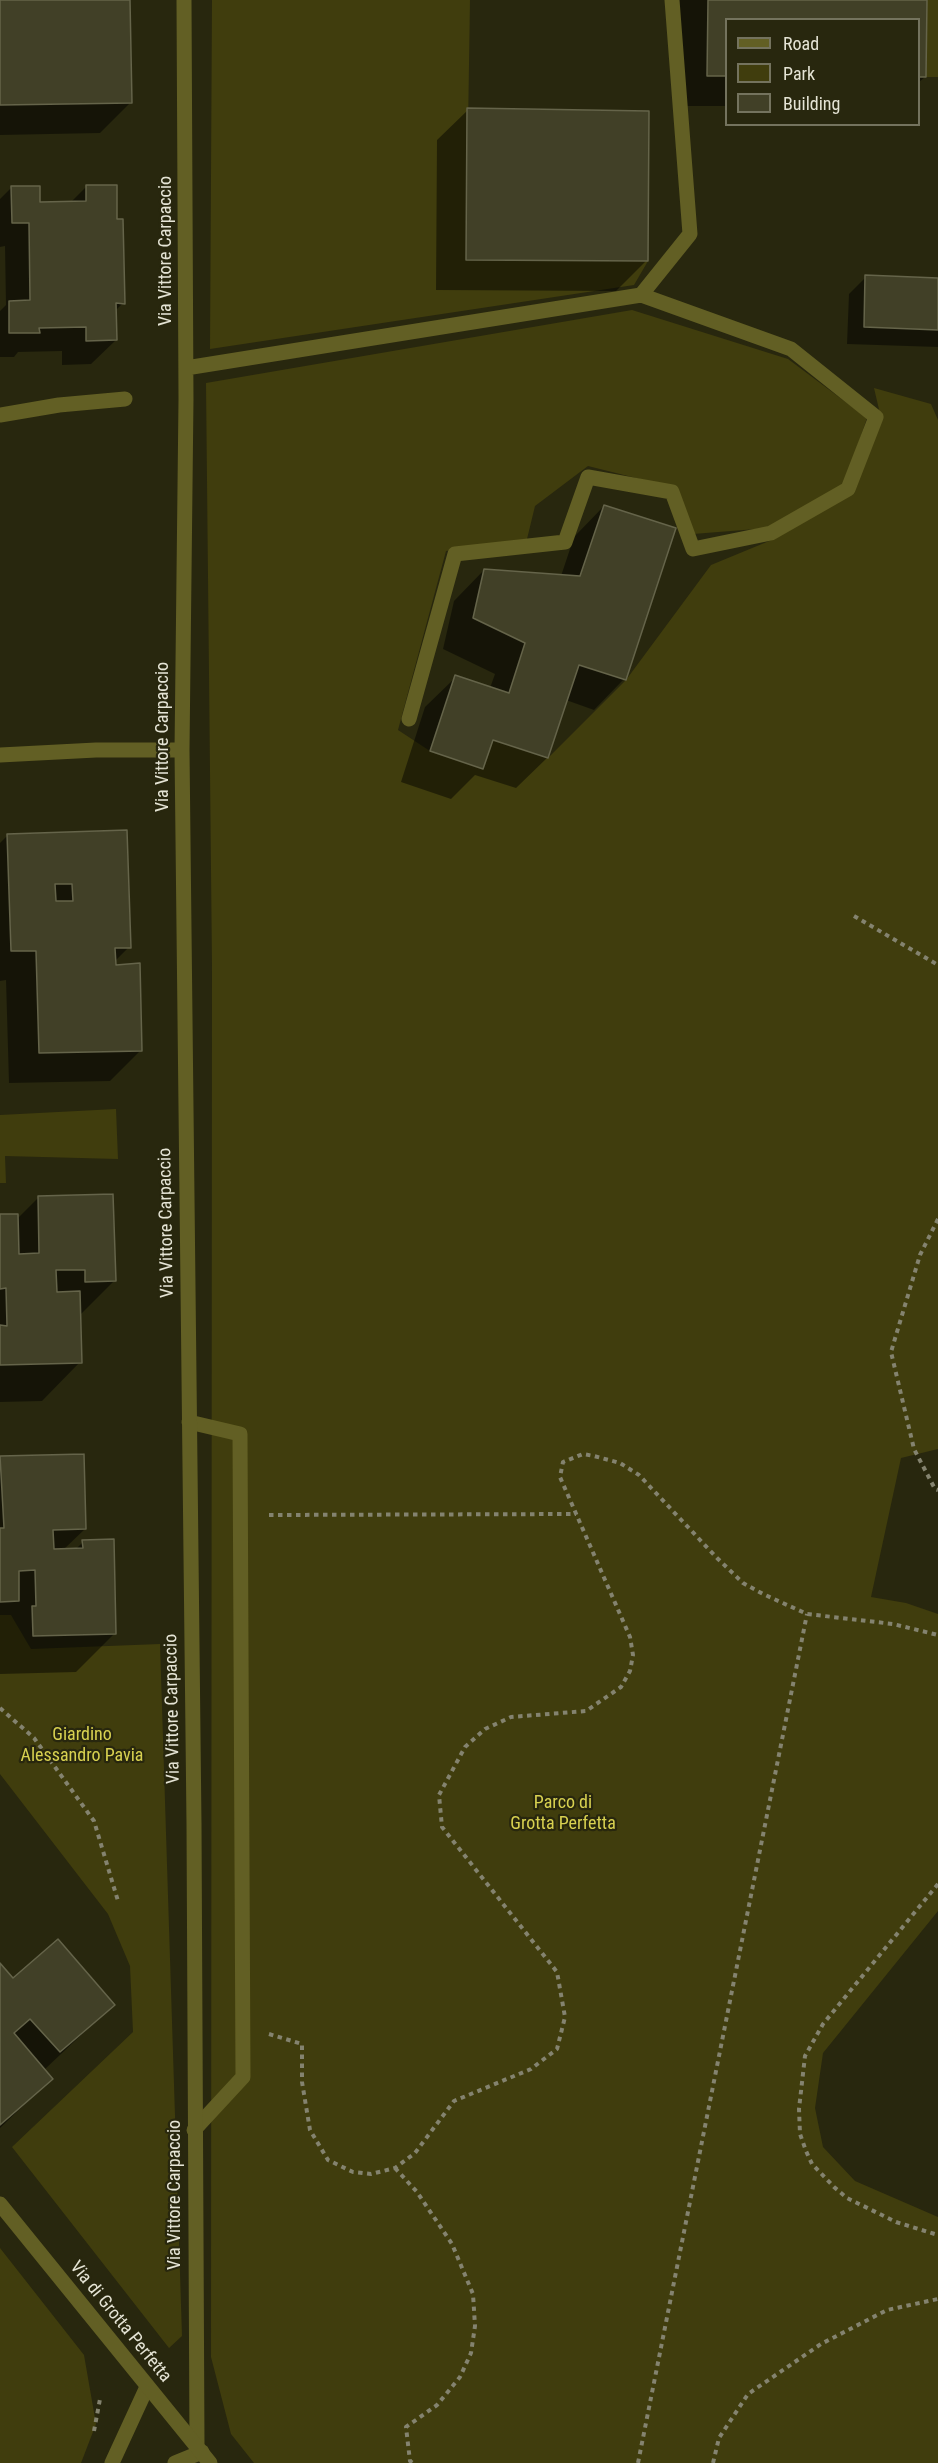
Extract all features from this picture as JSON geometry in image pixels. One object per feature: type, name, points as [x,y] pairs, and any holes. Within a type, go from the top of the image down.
[{"type":"street","name":"Via Vittore Carpaccio","points":[[184,0],[186,368],[182,750],[194,1823],[194,2130],[203,2454]]},
{"type":"street","points":[[641,295],[690,234],[672,0]]},
{"type":"street","points":[[186,368],[641,295],[791,350],[876,417],[848,489],[771,533],[693,549],[672,492],[588,477],[566,542],[455,554],[409,719]]},
{"type":"street","points":[[0,415],[59,405],[125,399]]},
{"type":"street","points":[[0,755],[96,750],[182,750]]},
{"type":"street","points":[[189,1422],[240,1434],[241,1515],[243,2077],[194,2130]]},
{"type":"street","name":"Via di Grotta Perfetta","points":[[0,2204],[203,2454]]},
{"type":"street","points":[[112,2463],[147,2387]]},
{"type":"street","points":[[175,2463],[203,2454]]},
{"type":"path","points":[[854,916],[938,965]]},
{"type":"path","points":[[938,1220],[920,1255],[891,1352],[914,1449],[935,1489],[938,1490]]},
{"type":"path","points":[[242,2027],[302,2044],[302,2082],[310,2130],[328,2160],[353,2172],[371,2174],[395,2168],[415,2153],[454,2101],[531,2069],[557,2049],[565,2017],[557,1972],[442,1827],[439,1795],[465,1747],[485,1728],[511,1717],[586,1712],[621,1687],[630,1671],[633,1655],[630,1638],[560,1477],[563,1462],[582,1454],[620,1463],[639,1475],[743,1583],[807,1614],[892,1624],[938,1635]]},
{"type":"path","points":[[241,1515],[576,1514]]},
{"type":"path","points":[[638,2463],[807,1614]]},
{"type":"path","points":[[0,1708],[34,1738],[94,1821],[118,1901]]},
{"type":"path","points":[[938,1884],[823,2024],[805,2056],[799,2109],[800,2134],[812,2164],[834,2187],[847,2198],[896,2222],[938,2235]]},
{"type":"path","points":[[395,2168],[417,2192],[452,2244],[473,2294],[475,2326],[471,2353],[460,2377],[437,2405],[406,2427],[410,2461],[413,2463]]},
{"type":"path","points":[[713,2463],[719,2438],[748,2394],[821,2344],[886,2310],[938,2298]]},
{"type":"green space","points":[[212,0],[470,0],[466,259],[648,261],[634,285],[210,349]]},
{"type":"green space","points":[[927,0],[938,0],[938,77],[926,77]]},
{"type":"green space","name":"Parco di Grotta Perfetta","points":[[632,310],[788,359],[867,418],[844,485],[769,528],[693,534],[676,488],[588,466],[535,506],[527,539],[446,551],[398,730],[430,751],[483,769],[493,740],[548,758],[626,680],[711,565],[774,539],[852,494],[881,418],[874,388],[931,404],[938,420],[938,1449],[901,1458],[871,1597],[906,1603],[938,1614],[938,1911],[823,2053],[815,2108],[823,2147],[855,2181],[938,2217],[938,2463],[254,2463],[231,2434],[211,2357],[212,966],[206,383]]},
{"type":"green space","points":[[116,1109],[118,1159],[5,1156],[6,1183],[0,1183],[0,1115]]},
{"type":"green space","name":"Giardino Alessandro Pavia","points":[[0,1615],[11,1615],[31,1649],[160,1644],[182,2336],[169,2348],[12,2147],[133,2032],[130,1966],[108,1914],[0,1774]]},
{"type":"green space","points":[[0,2248],[84,2355],[96,2424],[81,2463],[0,2463]]},
{"type":"building","points":[[0,0],[130,0],[132,103],[0,105]]},
{"type":"building","points":[[708,0],[927,0],[926,77],[920,77],[920,18],[725,18],[725,76],[707,76]]},
{"type":"building","points":[[467,108],[649,111],[648,261],[466,260]]},
{"type":"building","points":[[86,185],[117,185],[117,219],[123,219],[125,304],[116,303],[117,340],[86,341],[86,327],[39,328],[40,333],[9,333],[9,301],[30,300],[29,223],[12,223],[11,186],[40,186],[40,202],[86,201]]},
{"type":"building","points":[[865,275],[938,278],[938,330],[864,327]]},
{"type":"building","points":[[604,505],[676,528],[626,680],[579,665],[548,758],[493,740],[483,769],[430,751],[455,675],[509,693],[525,643],[473,618],[484,569],[580,576]]},
{"type":"building","points":[[127,830],[131,948],[115,948],[116,965],[140,963],[142,1051],[39,1053],[36,951],[11,951],[7,834]],"holes":[[[55,884],[72,884],[73,901],[56,901]]]},
{"type":"building","points":[[113,1194],[116,1281],[85,1282],[85,1270],[56,1270],[57,1292],[80,1291],[82,1363],[0,1365],[0,1325],[7,1326],[6,1288],[0,1289],[0,1214],[18,1214],[19,1254],[39,1253],[38,1196]]},
{"type":"building","points":[[84,1454],[86,1529],[53,1530],[54,1549],[83,1548],[82,1540],[114,1539],[116,1634],[33,1636],[32,1606],[36,1606],[35,1570],[19,1571],[19,1601],[0,1602],[0,1528],[4,1528],[0,1456]]},
{"type":"building","points":[[58,1939],[115,2005],[60,2052],[30,2019],[14,2033],[53,2079],[0,2125],[0,1963],[13,1978]]}]
